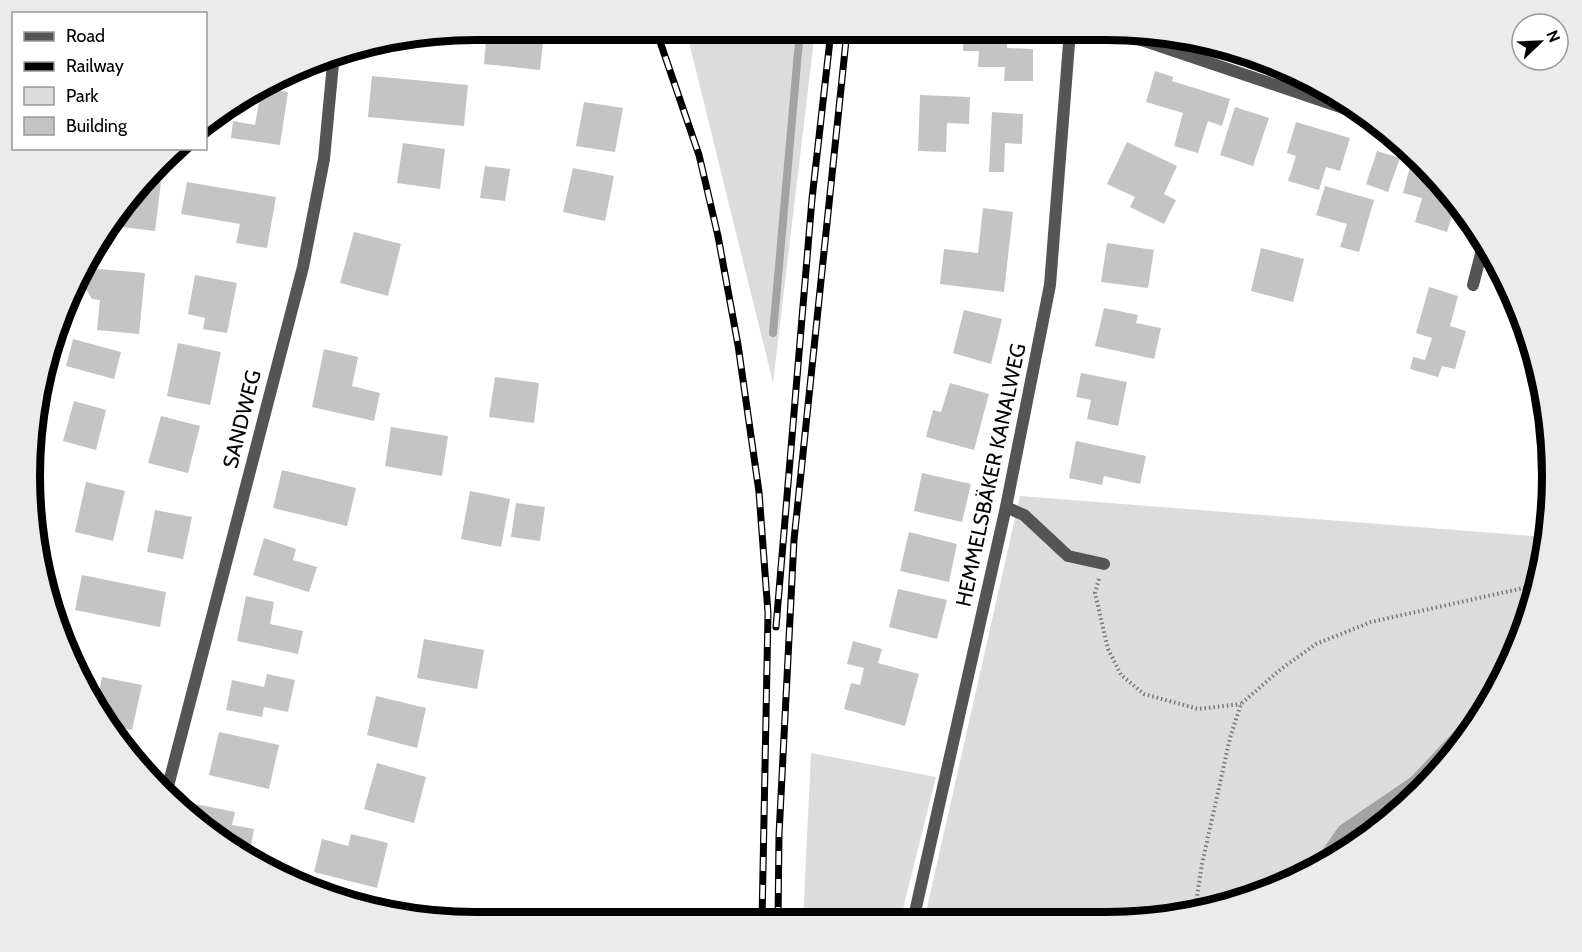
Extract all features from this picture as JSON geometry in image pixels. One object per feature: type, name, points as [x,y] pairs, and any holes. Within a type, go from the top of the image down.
[{"type":"street","name":"HEMMELSBÄKER KANALWEG","points":[[915,912],[1006,507],[1050,285],[1069,40]]},
{"type":"street","points":[[1149,43],[1333,104]]},
{"type":"street","name":"SANDWEG","points":[[168,784],[303,267],[324,159],[333,65]]},
{"type":"street","points":[[1473,285],[1481,254]]},
{"type":"street","points":[[1006,507],[1024,515],[1068,556],[1104,564]]},
{"type":"path","points":[[1104,564],[1095,593],[1108,649],[1121,675],[1144,694],[1198,709],[1241,704]]},
{"type":"path","points":[[1196,902],[1202,864],[1230,738],[1241,704],[1281,669],[1317,644],[1371,622],[1527,587]]},
{"type":"green space","points":[[688,40],[814,40],[773,383]]},
{"type":"green space","points":[[1020,496],[1537,536],[1527,589],[1508,643],[1497,669],[1469,716],[1411,777],[1339,826],[1318,856],[1273,878],[1219,897],[1163,908],[1106,912],[926,912]]},
{"type":"green space","points":[[811,753],[936,777],[902,912],[803,912]]},
{"type":"shaded area","points":[[1471,713],[1452,741],[1414,784],[1371,822],[1318,856],[1339,826],[1411,777]]},
{"type":"building","points":[[486,40],[543,40],[540,70],[484,64]]},
{"type":"building","points":[[963,40],[1007,40],[1007,48],[1033,49],[1033,81],[1004,81],[1005,67],[978,67],[979,51],[963,51]]},
{"type":"building","points":[[1155,71],[1173,77],[1172,81],[1230,99],[1222,126],[1208,121],[1198,153],[1174,146],[1183,113],[1146,102]]},
{"type":"building","points":[[372,76],[468,85],[464,126],[368,117]]},
{"type":"building","points":[[274,90],[288,92],[280,145],[231,138],[233,121],[255,125],[259,102],[254,101]]},
{"type":"building","points":[[920,95],[970,97],[969,124],[947,123],[946,152],[918,151]]},
{"type":"building","points":[[584,102],[623,108],[615,152],[576,146]]},
{"type":"building","points":[[1235,107],[1269,118],[1253,166],[1220,155]]},
{"type":"building","points":[[992,112],[1023,114],[1022,144],[1005,143],[1004,172],[989,172]]},
{"type":"building","points":[[1296,122],[1350,138],[1340,171],[1326,167],[1319,190],[1288,181],[1296,156],[1287,153]]},
{"type":"building","points":[[1127,142],[1177,166],[1164,194],[1176,200],[1164,224],[1130,207],[1135,197],[1107,184]]},
{"type":"building","points":[[403,143],[445,149],[440,189],[397,183]]},
{"type":"building","points":[[1377,151],[1400,158],[1388,192],[1366,184]]},
{"type":"building","points":[[1410,165],[1453,212],[1447,232],[1415,222],[1422,198],[1403,193]]},
{"type":"building","points":[[485,166],[510,169],[505,201],[480,198]]},
{"type":"building","points":[[573,168],[614,176],[605,221],[563,212]]},
{"type":"building","points":[[156,182],[161,182],[155,231],[119,227]]},
{"type":"building","points":[[187,182],[276,197],[267,248],[236,243],[240,224],[181,214]]},
{"type":"building","points":[[1325,186],[1374,200],[1359,252],[1340,247],[1347,224],[1316,215]]},
{"type":"building","points":[[983,208],[1013,212],[1004,292],[940,284],[944,249],[978,253]]},
{"type":"building","points":[[354,232],[401,244],[388,296],[340,283]]},
{"type":"building","points":[[1107,243],[1154,250],[1148,288],[1101,282]]},
{"type":"building","points":[[1261,248],[1304,259],[1293,302],[1251,291]]},
{"type":"building","points":[[93,268],[145,273],[139,334],[97,330],[100,300],[92,299],[86,289],[87,280]]},
{"type":"building","points":[[195,275],[237,283],[227,333],[203,329],[205,318],[188,314]]},
{"type":"building","points":[[1429,287],[1458,296],[1450,326],[1466,331],[1455,369],[1442,366],[1438,377],[1410,369],[1413,357],[1425,360],[1432,338],[1416,333]]},
{"type":"building","points":[[1104,308],[1138,315],[1136,323],[1161,328],[1154,359],[1095,346]]},
{"type":"building","points":[[964,310],[1002,319],[991,364],[953,353]]},
{"type":"building","points":[[73,339],[121,352],[114,379],[66,366]]},
{"type":"building","points":[[178,343],[221,352],[210,405],[167,396]]},
{"type":"building","points":[[324,349],[358,357],[352,386],[380,393],[374,421],[312,407]]},
{"type":"building","points":[[1081,373],[1127,382],[1118,426],[1087,419],[1091,400],[1076,397]]},
{"type":"building","points":[[495,377],[539,383],[534,423],[489,417]]},
{"type":"building","points":[[950,383],[989,394],[974,450],[926,437],[933,410],[941,412]]},
{"type":"building","points":[[74,401],[106,410],[96,450],[63,441]]},
{"type":"building","points":[[161,416],[200,426],[188,473],[148,463]]},
{"type":"building","points":[[391,427],[448,436],[442,476],[385,466]]},
{"type":"building","points":[[1076,441],[1146,456],[1140,484],[1104,476],[1102,485],[1069,478]]},
{"type":"building","points":[[282,470],[356,488],[347,526],[273,508]]},
{"type":"building","points":[[922,473],[971,484],[962,522],[914,511]]},
{"type":"building","points":[[86,482],[125,491],[113,541],[75,532]]},
{"type":"building","points":[[470,491],[510,499],[501,547],[461,539]]},
{"type":"building","points":[[516,503],[545,507],[540,541],[511,537]]},
{"type":"building","points":[[155,510],[192,517],[183,559],[147,552]]},
{"type":"building","points":[[909,532],[957,544],[949,582],[900,571]]},
{"type":"building","points":[[264,538],[296,549],[293,560],[317,567],[309,592],[253,575]]},
{"type":"building","points":[[82,575],[166,592],[160,627],[75,610]]},
{"type":"building","points":[[898,589],[947,600],[937,639],[889,627]]},
{"type":"building","points":[[246,596],[274,602],[270,624],[303,631],[298,654],[237,641]]},
{"type":"building","points":[[424,639],[484,650],[477,689],[417,678]]},
{"type":"building","points":[[853,641],[882,649],[878,663],[919,674],[905,726],[844,709],[851,683],[860,685],[864,668],[847,664]]},
{"type":"building","points":[[267,674],[295,680],[288,712],[264,707],[262,717],[226,710],[232,680],[264,687]]},
{"type":"building","points":[[102,677],[142,685],[132,730],[121,727],[99,693]]},
{"type":"building","points":[[376,696],[426,708],[417,748],[367,735]]},
{"type":"building","points":[[219,732],[279,745],[269,789],[209,775]]},
{"type":"building","points":[[377,763],[426,777],[414,823],[364,809]]},
{"type":"building","points":[[195,804],[235,812],[232,825],[254,829],[250,848],[211,822],[194,808]]},
{"type":"building","points":[[351,834],[388,843],[377,888],[314,872],[322,839],[348,846]]},
{"type":"waterway","points":[[773,333],[799,40]]},
{"type":"railway","points":[[659,40],[699,155],[718,236],[738,345],[759,492],[768,613],[762,912]]},
{"type":"railway","points":[[776,627],[812,199],[830,40]]},
{"type":"railway","points":[[778,912],[779,835],[794,540],[846,40]]}]
